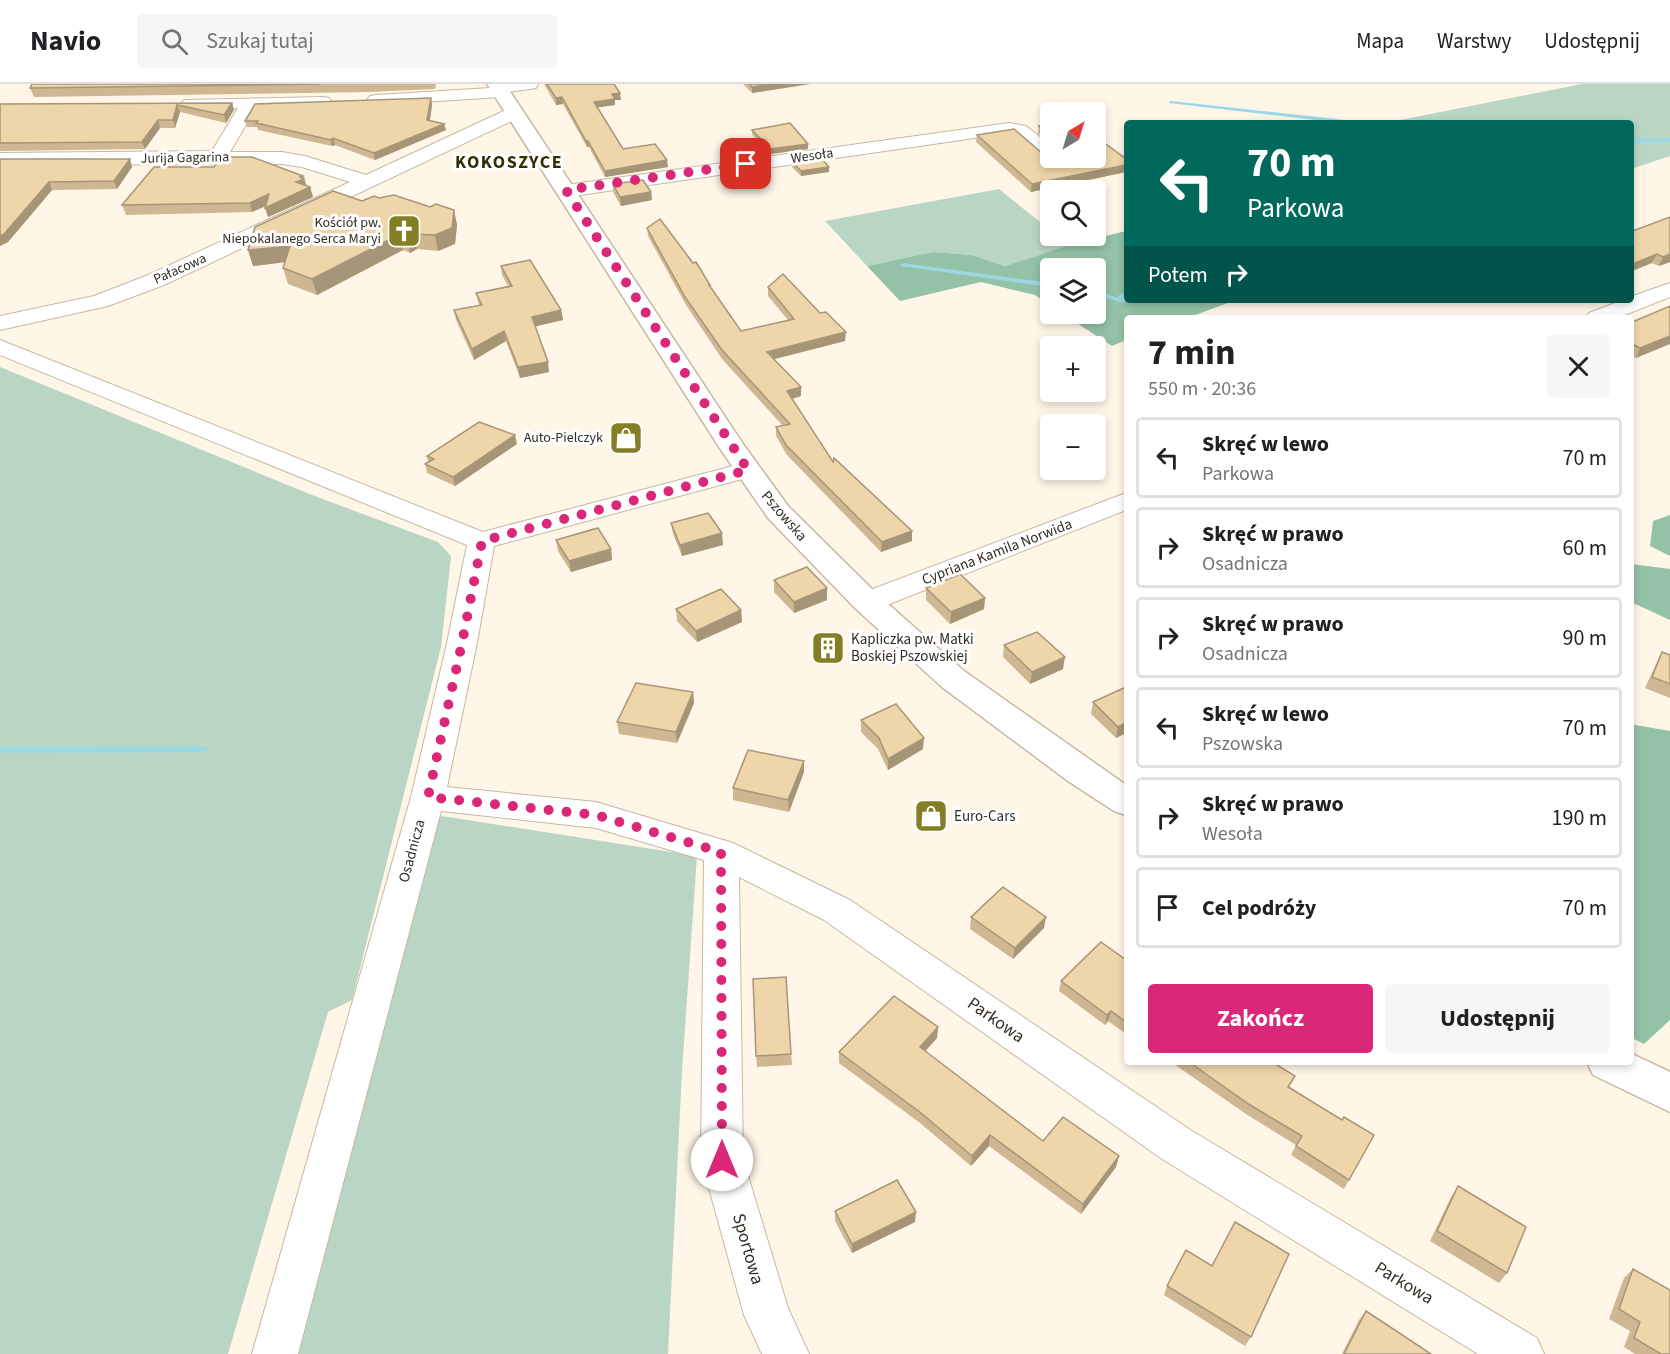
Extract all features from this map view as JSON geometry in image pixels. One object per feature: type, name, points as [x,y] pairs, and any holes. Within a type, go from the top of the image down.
[{"type":"main road","name":"Pszowska","points":[[502,94],[748,470],[778,512],[867,602],[953,679],[1080,772],[1124,800]]},
{"type":"main road","points":[[1614,1065],[1670,1093]]},
{"type":"street","points":[[363,100],[502,94],[530,84]]},
{"type":"street","name":"Pałacowa","points":[[0,323],[100,301],[156,280],[368,182],[502,94]]},
{"type":"street","points":[[171,104],[339,101]]},
{"type":"street","points":[[218,157],[250,103]]},
{"type":"street","name":"Wesoła","points":[[566,190],[1009,128],[1020,130],[1040,145]]},
{"type":"street","name":"Jurija Gagarina","points":[[0,159],[282,158],[305,162],[368,182]]},
{"type":"street","points":[[1605,315],[1670,289]]},
{"type":"street","points":[[0,346],[169,417],[482,541],[748,470]]},
{"type":"street","name":"Cypriana Kamila Norwida","points":[[867,602],[1124,502]]},
{"type":"street","name":"Osadnicza","points":[[275,1354],[428,797],[482,541]]},
{"type":"street","name":"Parkowa","points":[[428,797],[596,815],[721,852],[837,910],[1177,1145],[1521,1354]]},
{"type":"street","name":"Sportowa","points":[[721,852],[722,1160],[767,1315],[786,1354]]},
{"type":"green space","points":[[1582,84],[1670,84],[1670,156],[1634,168],[1634,120],[1400,120]]},
{"type":"green space","points":[[999,189],[1040,222],[1040,246],[1066,246],[1005,266],[972,255],[933,252],[867,266],[825,221]]},
{"type":"green space","points":[[1124,231],[1124,303],[1228,303],[1195,315],[1124,315],[1124,341],[1112,346],[1106,342],[1106,336],[1097,336],[1078,324],[1106,324],[1106,258],[1040,258],[1040,298],[1035,295],[981,282],[900,301],[867,266],[933,252],[972,255],[1005,266],[1066,246],[1106,246],[1106,236]]},
{"type":"green space","points":[[0,367],[312,495],[438,542],[451,556],[441,647],[352,1000],[328,1012],[228,1354],[0,1354]]},
{"type":"green space","points":[[1670,515],[1670,556],[1650,546],[1653,521]]},
{"type":"green space","points":[[1634,564],[1670,569],[1670,620],[1634,603]]},
{"type":"green space","points":[[1634,725],[1670,731],[1670,1020],[1644,1044],[1634,1039]]},
{"type":"green space","points":[[442,816],[697,856],[682,1071],[668,1354],[293,1354],[431,824]]},
{"type":"building","points":[[32,84],[320,84],[30,88]]},
{"type":"building","points":[[547,84],[614,84],[620,93],[612,94],[615,99],[594,102],[623,149],[655,144],[667,160],[605,171],[562,97],[556,98]]},
{"type":"building","points":[[749,84],[773,84],[752,87]]},
{"type":"building","points":[[431,98],[427,120],[444,124],[374,153],[333,138],[331,140],[256,123],[258,121],[245,121],[255,104]]},
{"type":"building","points":[[232,103],[224,115],[177,105],[173,120],[158,120],[142,142],[0,143],[0,104]]},
{"type":"building","points":[[790,123],[808,144],[770,149],[752,130]]},
{"type":"building","points":[[1014,129],[1040,151],[1040,168],[1106,168],[1106,144],[1124,158],[1124,165],[1052,180],[1040,180],[1040,182],[1032,184],[977,135]]},
{"type":"building","points":[[222,157],[252,157],[303,176],[300,177],[304,179],[296,182],[310,187],[265,208],[269,194],[250,203],[122,205],[154,167],[214,167]]},
{"type":"building","points":[[821,158],[829,167],[801,171],[792,162]]},
{"type":"building","points":[[0,159],[130,159],[114,181],[49,182],[0,236]]},
{"type":"building","points":[[643,180],[651,192],[620,197],[613,184]]},
{"type":"building","points":[[333,191],[362,201],[374,196],[379,198],[394,195],[430,207],[436,204],[454,210],[452,228],[435,235],[413,234],[407,237],[400,234],[312,279],[283,268],[290,246],[248,250],[255,227]]},
{"type":"building","points":[[1670,217],[1670,254],[1663,257],[1657,254],[1634,263],[1634,230]]},
{"type":"building","points":[[660,219],[693,263],[696,262],[741,331],[794,319],[768,287],[783,274],[820,313],[826,312],[846,332],[767,352],[801,387],[787,391],[833,462],[834,458],[912,531],[882,542],[786,445],[776,427],[790,424],[722,350],[685,297],[647,228]]},
{"type":"building","points":[[530,260],[561,310],[532,317],[548,362],[518,367],[504,331],[472,349],[454,310],[482,305],[476,293],[512,286],[501,266]]},
{"type":"building","points":[[1670,306],[1670,336],[1640,348],[1634,345],[1634,321]]},
{"type":"building","points":[[479,422],[515,435],[453,477],[425,464],[434,459],[427,456]]},
{"type":"building","points":[[708,513],[722,533],[680,545],[671,523]]},
{"type":"building","points":[[598,528],[611,549],[569,561],[556,540]]},
{"type":"building","points":[[807,567],[827,588],[794,602],[774,580]]},
{"type":"building","points":[[960,574],[985,598],[951,612],[926,588]]},
{"type":"building","points":[[721,589],[741,610],[696,631],[676,609]]},
{"type":"building","points":[[1037,632],[1065,657],[1032,672],[1004,645]]},
{"type":"building","points":[[1662,652],[1670,655],[1670,684],[1652,677]]},
{"type":"building","points":[[636,683],[693,692],[676,732],[617,722]]},
{"type":"building","points":[[1124,688],[1124,724],[1118,727],[1093,702]]},
{"type":"building","points":[[896,704],[924,738],[888,759],[879,738],[861,720]]},
{"type":"building","points":[[748,750],[804,761],[788,800],[733,788]]},
{"type":"building","points":[[1003,887],[1046,917],[1015,948],[971,917]]},
{"type":"building","points":[[1101,942],[1124,959],[1124,1021],[1111,1011],[1107,1015],[1061,981]]},
{"type":"building","points":[[786,977],[791,1054],[756,1056],[753,979]]},
{"type":"building","points":[[894,996],[938,1027],[920,1047],[1043,1141],[1063,1117],[1119,1156],[1083,1204],[990,1135],[972,1156],[921,1113],[839,1052]]},
{"type":"building","points":[[1193,1065],[1277,1065],[1295,1076],[1288,1087],[1342,1120],[1344,1117],[1374,1135],[1349,1180],[1296,1146],[1302,1136],[1250,1105]]},
{"type":"building","points":[[897,1180],[916,1212],[852,1244],[835,1211]]},
{"type":"building","points":[[1458,1186],[1526,1227],[1507,1273],[1437,1231]]},
{"type":"building","points":[[1235,1222],[1289,1254],[1251,1337],[1167,1286],[1186,1250],[1212,1266]]},
{"type":"building","points":[[1633,1269],[1670,1290],[1670,1354],[1661,1354],[1634,1338],[1640,1322],[1619,1309]]},
{"type":"building","points":[[1366,1311],[1431,1354],[1344,1354]]},
{"type":"waterway","points":[[1171,102],[1328,120]]},
{"type":"waterway","points":[[1634,141],[1670,140]]},
{"type":"waterway","points":[[903,265],[1040,284]]},
{"type":"waterway","points":[[1106,296],[1123,301],[1121,296],[1124,295]]},
{"type":"waterway","points":[[0,750],[204,749]]},
{"type":"place","name":"Kościół pw. Niepokalanego Serca Maryi","points":[[404,231]]},
{"type":"place","name":"Auto-Pielczyk","points":[[626,438]]},
{"type":"place","name":"Kapliczka pw. Matki Boskiej Pszowskiej","points":[[828,648]]},
{"type":"place","name":"Euro-Cars","points":[[931,816]]},
{"type":"district","name":"KOKOSZYCE","points":[[509,162]]},
{"type":"route","points":[[722,1160],[721,852],[596,815],[428,797],[482,541],[748,470],[566,190],[746,164]]}]
